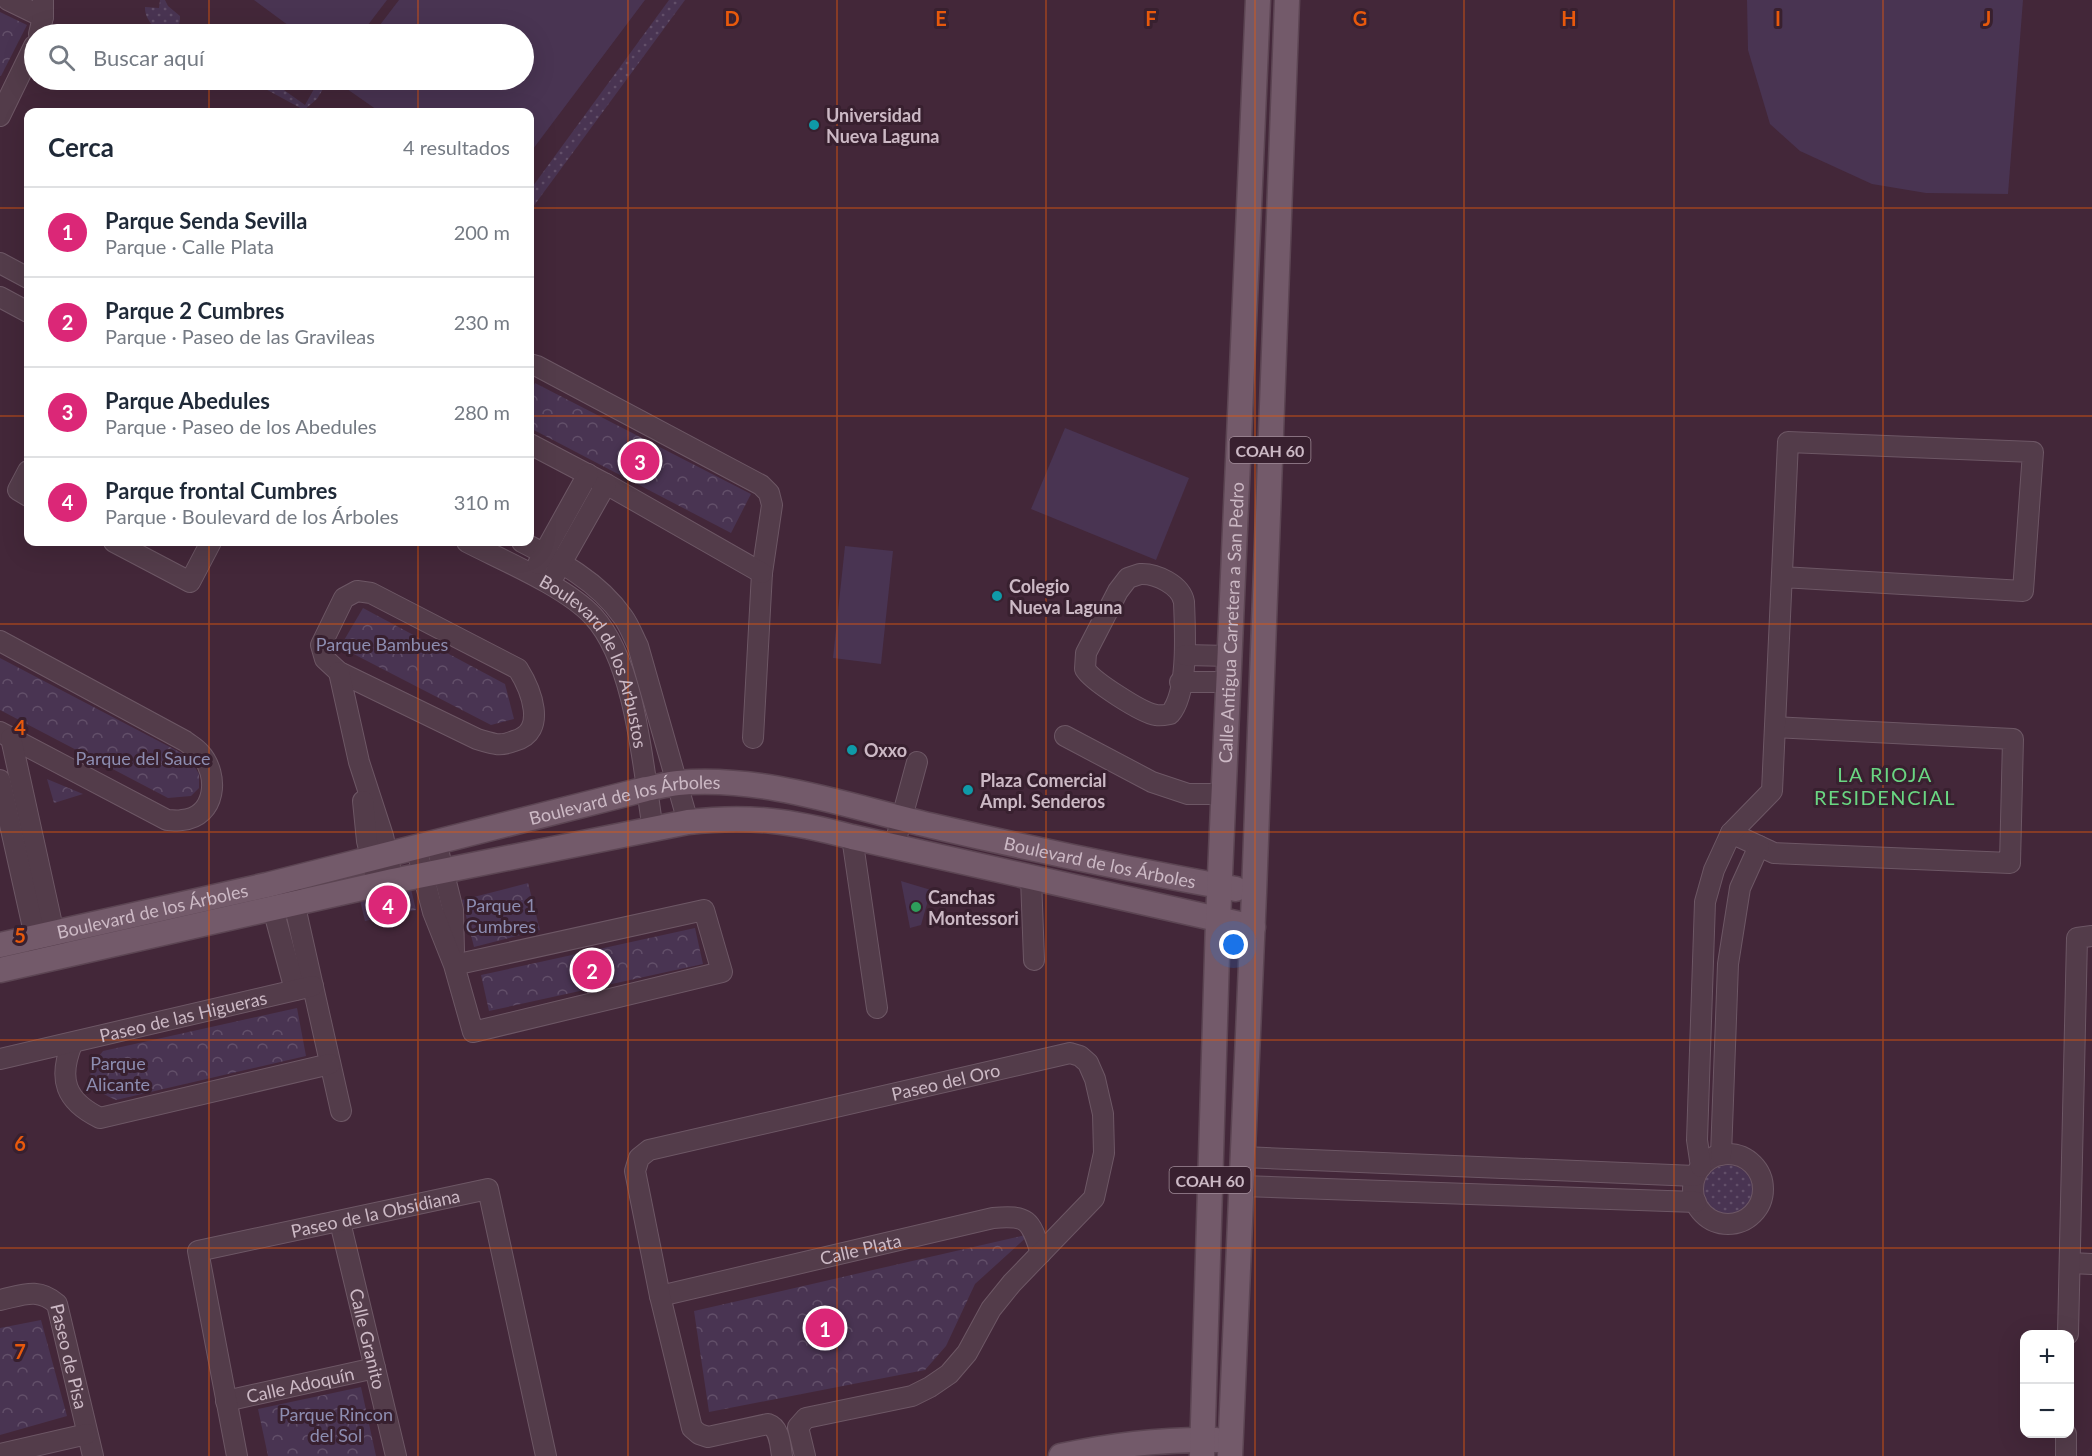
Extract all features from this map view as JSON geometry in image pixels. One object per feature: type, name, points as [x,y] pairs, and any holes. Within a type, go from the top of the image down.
[{"type":"main road","name":"Calle Antigua Carretera a San Pedro","points":[[1218,921],[1258,0]]},
{"type":"main road","name":"Calle Antigua Carretera a San Pedro","points":[[1254,892],[1287,0]]},
{"type":"main road","name":"Boulevard de los Árboles","points":[[0,970],[47,947],[278,882],[677,783],[747,785],[800,794],[1136,871],[1254,892]]},
{"type":"main road","name":"Boulevard de los Árboles","points":[[0,945],[47,947],[284,906],[433,873],[688,822],[741,818],[809,825],[894,847],[1253,927]]},
{"type":"main road","name":"COAH 60","points":[[1230,1448],[1254,892]]},
{"type":"main road","name":"COAH 60","points":[[1202,1448],[1218,921]]},
{"type":"main road","points":[[1061,1456],[1110,1446],[1230,1448]]},
{"type":"street","points":[[8,0],[42,17]]},
{"type":"street","points":[[0,116],[5,94],[24,63]]},
{"type":"street","points":[[0,263],[24,276]]},
{"type":"street","points":[[0,297],[24,310]]},
{"type":"street","points":[[534,365],[761,485],[769,493],[772,505],[762,573],[753,738]]},
{"type":"street","points":[[1243,1157],[1698,1171],[1710,1159],[1720,1155],[1732,1155],[1752,1164],[1763,1185],[1763,1196],[1751,1216],[1741,1222],[1718,1223],[1708,1218],[1696,1202],[1693,1188],[1698,1171],[1697,1140],[1705,902],[1714,870],[1731,833],[1772,791],[1788,442],[2033,452],[2024,591],[1782,577]]},
{"type":"street","points":[[534,446],[606,484],[762,573]]},
{"type":"street","points":[[540,580],[552,558],[588,474]]},
{"type":"street","points":[[24,479],[18,490],[24,494]]},
{"type":"street","points":[[552,558],[606,484]]},
{"type":"street","points":[[122,546],[190,582],[209,546]]},
{"type":"street","name":"Boulevard de los Arbustos","points":[[475,546],[540,580],[592,615],[603,629],[614,649],[627,687],[653,830]]},
{"type":"street","name":"Boulevard de los Arbustos","points":[[530,546],[596,586],[611,600],[625,619],[638,646],[688,822]]},
{"type":"street","points":[[1145,574],[1176,587],[1183,596],[1185,655],[1179,700],[1170,714],[1148,713],[1095,681],[1084,669],[1084,658],[1123,583],[1133,576],[1145,574]]},
{"type":"street","points":[[339,672],[477,739],[498,745],[518,740],[528,734],[535,719],[533,702],[526,682],[518,669],[371,593],[357,591],[344,598],[321,645],[325,659],[339,672],[359,762],[383,836],[379,857],[386,883]]},
{"type":"street","points":[[0,641],[185,741],[200,753],[209,766],[213,780],[212,795],[207,806],[196,815],[183,820],[167,820],[6,735]]},
{"type":"street","points":[[1185,655],[1230,656]]},
{"type":"street","points":[[1180,682],[1229,682]]},
{"type":"street","points":[[1731,833],[1774,853],[2010,863],[2013,739],[1775,727]]},
{"type":"street","points":[[6,735],[47,947]]},
{"type":"street","points":[[1065,735],[1152,782],[1188,794],[1224,794]]},
{"type":"street","points":[[894,847],[917,762]]},
{"type":"street","points":[[0,780],[47,947]]},
{"type":"street","points":[[852,837],[877,1008]]},
{"type":"street","points":[[426,844],[433,873],[433,912],[454,965],[473,1032],[722,972],[705,910],[454,965]]},
{"type":"street","points":[[1720,1155],[1728,964],[1740,888],[1759,846]]},
{"type":"street","points":[[1031,878],[1034,960]]},
{"type":"street","points":[[278,882],[304,988],[330,1064],[341,1111]]},
{"type":"street","points":[[2068,1330],[2077,938],[2092,936]]},
{"type":"street","name":"Paseo de las Higueras","points":[[0,1059],[304,988]]},
{"type":"street","points":[[72,1044],[65,1061],[64,1080],[71,1096],[83,1110],[100,1118],[330,1064]]},
{"type":"street","name":"Paseo del Oro","points":[[782,1456],[777,1429],[773,1426],[768,1425],[708,1437],[692,1428],[660,1296],[635,1171],[639,1158],[649,1150],[1070,1053],[1080,1056],[1088,1062],[1095,1079],[1103,1114],[1104,1153],[1094,1198],[1011,1283],[991,1310],[967,1353],[949,1374],[912,1396],[806,1418],[798,1427],[805,1456]]},
{"type":"street","points":[[1242,1186],[1696,1202]]},
{"type":"street","name":"Paseo de la Obsidiana","points":[[237,1456],[198,1251],[488,1189],[546,1456]]},
{"type":"street","name":"Calle Plata","points":[[660,1296],[993,1218],[1018,1218],[1028,1223],[1032,1227],[1041,1252]]},
{"type":"street","name":"Calle Granito","points":[[340,1222],[396,1456]]},
{"type":"street","points":[[2070,1263],[2092,1264]]},
{"type":"street","name":"Paseo de Pisa","points":[[0,1300],[34,1293],[47,1295],[57,1304],[93,1456]]},
{"type":"street","name":"Calle Adoquín","points":[[226,1401],[375,1368]]},
{"type":"street","name":"Paseo de Pisa","points":[[0,1454],[87,1434]]},
{"type":"street","points":[[2066,1438],[2066,1456]]},
{"type":"green space","points":[[160,0],[165,0],[168,6],[180,16],[179,24],[152,24],[146,15],[145,7],[159,8]]},
{"type":"green space","points":[[254,0],[387,0],[369,24],[286,24]]},
{"type":"green space","points":[[399,0],[645,0],[534,148],[534,108],[374,108],[348,90],[534,90],[534,24],[381,24]]},
{"type":"green space","points":[[669,0],[685,0],[534,206],[534,185]]},
{"type":"green space","points":[[1747,0],[2023,0],[2008,194],[1926,193],[1872,184],[1800,151],[1770,124],[1748,50]]},
{"type":"green space","points":[[0,12],[25,24],[24,31],[0,76]]},
{"type":"green space","points":[[267,90],[284,90],[305,105],[313,90],[322,90],[317,99],[306,108],[300,108]]},
{"type":"green space","points":[[535,383],[751,494],[731,533],[534,430]]},
{"type":"green space","points":[[1065,428],[1189,478],[1156,560],[1031,509]]},
{"type":"green space","points":[[845,546],[893,551],[881,664],[833,658]]},
{"type":"green space","name":"Parque Bambues","points":[[363,608],[505,684],[514,719],[491,725],[340,647]]},
{"type":"green space","name":"Parque del Sauce","points":[[0,658],[189,757],[199,774],[199,788],[191,796],[168,798],[0,710]]},
{"type":"green space","points":[[47,779],[83,794],[54,803]]},
{"type":"green space","name":"Canchas Montessori","points":[[901,881],[931,890],[921,925],[910,928]]},
{"type":"green space","name":"Parque 1 Cumbres","points":[[528,883],[540,930],[474,947],[462,900]]},
{"type":"green space","points":[[411,889],[416,910],[365,921],[360,900]]},
{"type":"green space","points":[[695,928],[703,964],[489,1011],[481,975]]},
{"type":"green space","name":"Parque Alicante","points":[[297,1008],[306,1056],[116,1100],[98,1090],[91,1080],[92,1067],[103,1051]]},
{"type":"green space","points":[[1723,1165],[1733,1165],[1746,1172],[1753,1185],[1753,1195],[1746,1208],[1733,1215],[1723,1215],[1714,1211],[1707,1204],[1703,1195],[1703,1185],[1707,1176],[1714,1169]]},
{"type":"green space","points":[[1030,1234],[975,1284],[946,1346],[925,1370],[709,1412],[694,1311]]},
{"type":"green space","points":[[41,1320],[67,1416],[0,1435],[0,1328]]},
{"type":"green space","name":"Parque Rincon del Sol","points":[[361,1387],[376,1456],[268,1456],[258,1409]]},
{"type":"place","name":"Universidad Nueva Laguna","points":[[814,125]]},
{"type":"place","name":"Parque Abedules","points":[[640,461]]},
{"type":"place","name":"Colegio Nueva Laguna","points":[[997,596]]},
{"type":"place","name":"Oxxo","points":[[852,750]]},
{"type":"place","name":"Plaza Comercial Ampl. Senderos","points":[[968,790]]},
{"type":"place","name":"Parque frontal Cumbres","points":[[388,905]]},
{"type":"place","name":"Canchas Montessori","points":[[916,907]]},
{"type":"place","name":"Parque 2 Cumbres","points":[[592,970]]},
{"type":"place","name":"Parque Senda Sevilla","points":[[825,1328]]},
{"type":"district","name":"LA RIOJA RESIDENCIAL","points":[[1885,786]]}]
